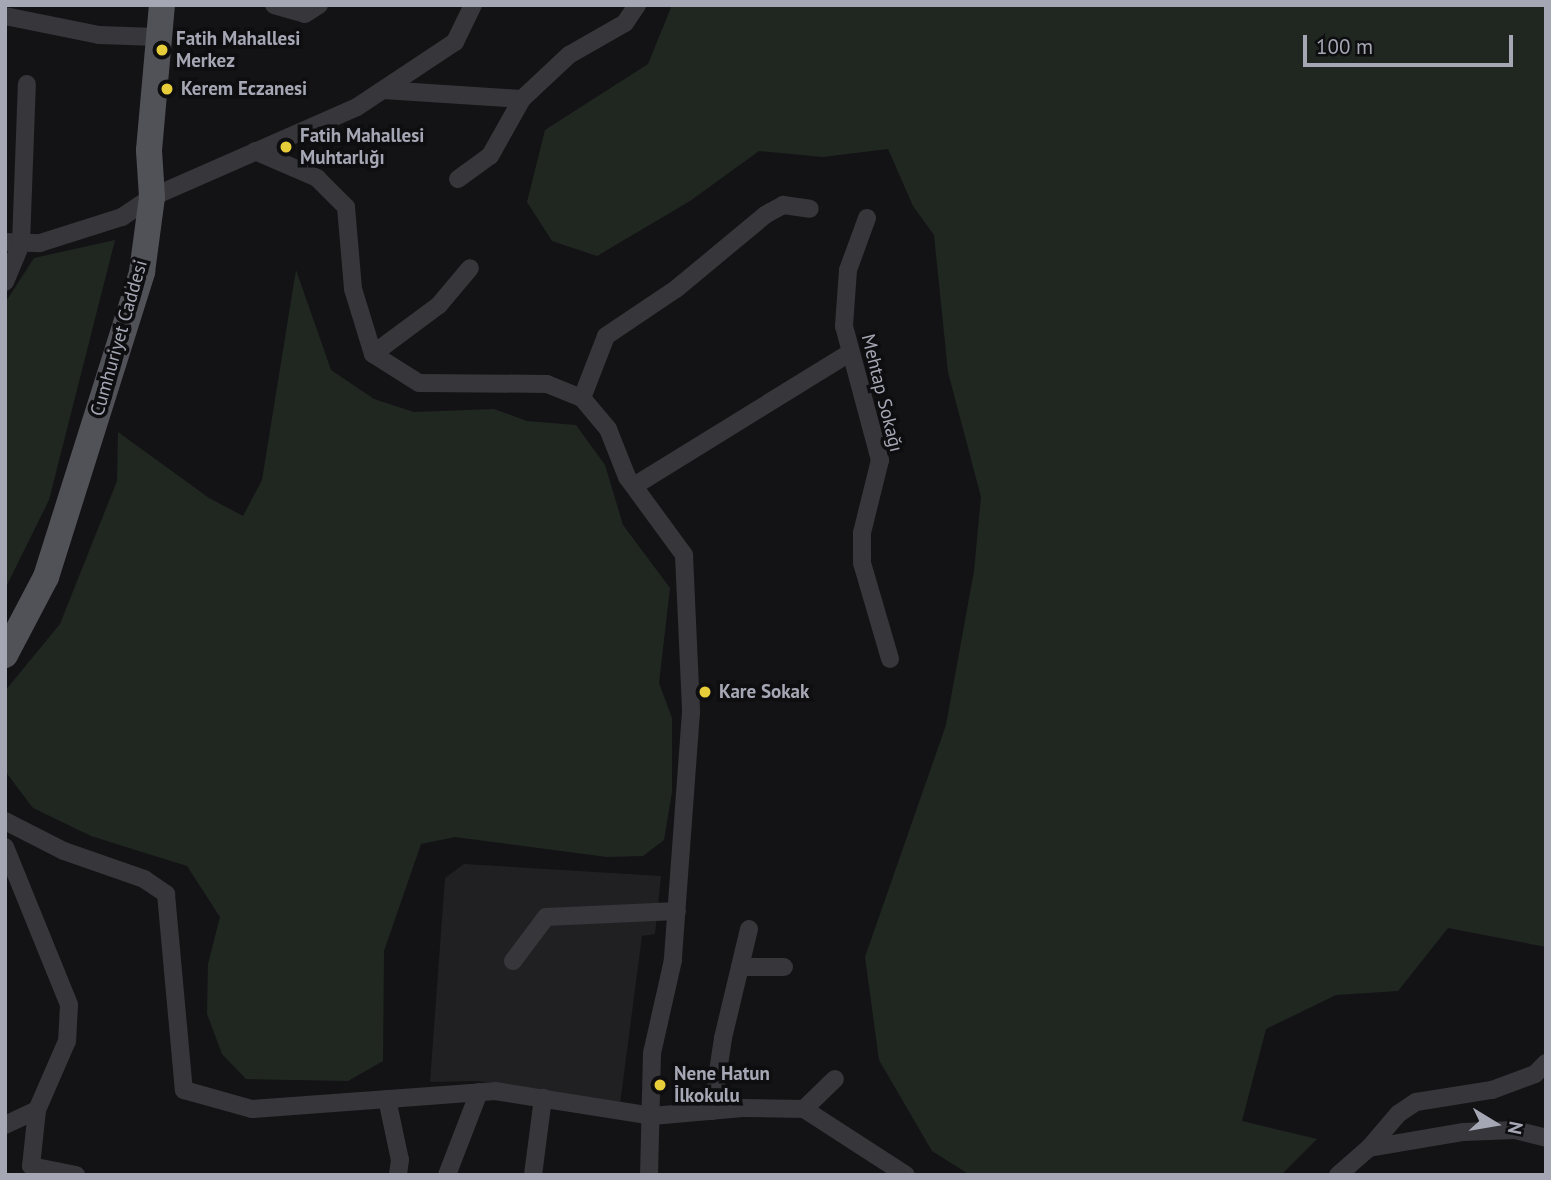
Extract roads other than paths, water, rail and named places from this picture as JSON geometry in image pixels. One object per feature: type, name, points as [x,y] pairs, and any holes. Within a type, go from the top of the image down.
[{"type":"main road","name":"Cumhuriyet Caddesi","points":[[5,655],[46,576],[142,272],[152,197],[149,150],[157,37],[162,5]]},
{"type":"street","points":[[274,5],[305,14],[319,5]]},
{"type":"street","points":[[13,243],[82,231],[122,217],[152,197],[357,107],[455,42],[473,5]]},
{"type":"street","points":[[458,179],[490,156],[522,99],[569,55],[625,23],[637,5]]},
{"type":"street","points":[[5,16],[99,36],[157,37]]},
{"type":"street","points":[[5,282],[13,243],[27,85]]},
{"type":"street","points":[[383,90],[522,99]]},
{"type":"street","points":[[254,151],[317,178],[346,206],[353,289],[373,354],[419,383],[547,384],[582,398],[608,429],[634,486],[684,555],[691,712],[673,960],[652,1053],[649,1175]]},
{"type":"street","points":[[582,398],[606,336],[676,289],[765,215],[783,205],[810,209]]},
{"type":"street","name":"Mehtap Sokağı","points":[[867,218],[848,270],[844,326],[849,353],[880,460],[862,533],[862,563],[890,659]]},
{"type":"street","points":[[373,354],[439,305],[470,268]]},
{"type":"street","points":[[634,486],[849,353]]},
{"type":"street","points":[[5,821],[64,851],[144,879],[166,894],[184,1090],[252,1109],[479,1092],[543,1098],[652,1116],[712,1111],[804,1109],[906,1175]]},
{"type":"street","points":[[5,847],[69,1004],[67,1041],[37,1110],[31,1166],[76,1175]]},
{"type":"street","points":[[513,961],[546,917],[677,911]]},
{"type":"street","points":[[712,1111],[749,929]]},
{"type":"street","points":[[740,967],[784,967]]},
{"type":"street","points":[[1338,1175],[1369,1148],[1398,1114],[1416,1102],[1492,1090],[1535,1074],[1546,1063]]},
{"type":"street","points":[[804,1109],[835,1079]]},
{"type":"street","points":[[447,1175],[479,1092]]},
{"type":"street","points":[[533,1175],[543,1098]]},
{"type":"street","points":[[387,1099],[400,1160],[398,1175]]},
{"type":"street","points":[[5,1125],[37,1110]]},
{"type":"street","points":[[1369,1148],[1464,1132],[1515,1130],[1546,1138]]},
{"type":"place","name":"Fatih Mahallesi Merkez","points":[[162,50]]},
{"type":"place","name":"Kerem Eczanesi","points":[[167,89]]},
{"type":"place","name":"Fatih Mahallesi Muhtarlığı","points":[[286,147]]},
{"type":"place","name":"Kare Sokak","points":[[705,692]]},
{"type":"place","name":"Nene Hatun İlkokulu","points":[[660,1085]]}]
